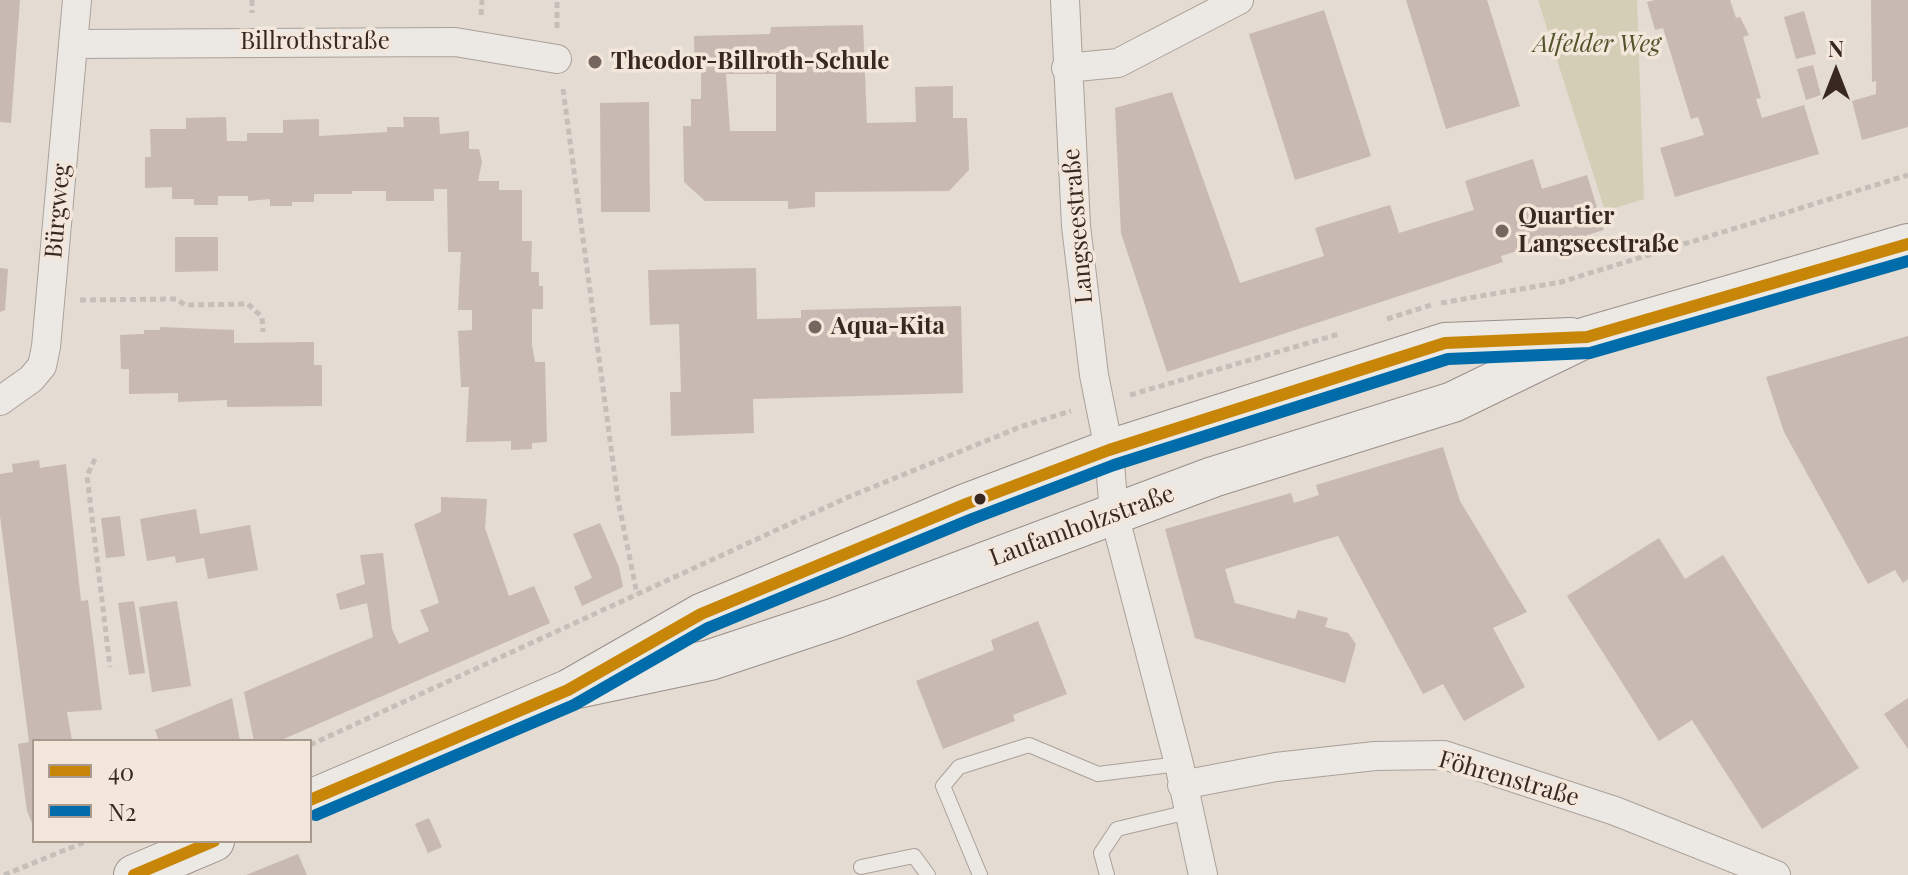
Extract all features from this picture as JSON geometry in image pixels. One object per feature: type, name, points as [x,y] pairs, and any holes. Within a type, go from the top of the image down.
[{"type":"main road","name":"Laufamholzstraße","points":[[568,690],[710,660],[836,618],[1213,477],[1453,402],[1587,337],[1908,244]]},
{"type":"main road","name":"Laufamholzstraße","points":[[312,799],[568,690],[701,614],[966,504],[1109,450],[1445,343],[1587,337]]},
{"type":"main road","points":[[134,875],[209,843]]},
{"type":"street","name":"Bürgweg","points":[[0,401],[10,397],[42,366],[77,0]]},
{"type":"street","name":"Langseestraße","points":[[1065,0],[1066,68],[1077,238],[1109,450],[1114,514],[1203,875]]},
{"type":"street","points":[[1066,68],[1118,63],[1239,0]]},
{"type":"street","name":"Billrothstraße","points":[[73,44],[455,42],[557,59]]},
{"type":"street","name":"Föhrenstraße","points":[[1183,787],[1276,767],[1375,756],[1444,755],[1615,811],[1776,875]]},
{"type":"lane","points":[[980,875],[943,786],[959,767],[1029,745],[1098,774],[1183,787]]},
{"type":"lane","points":[[1107,875],[1101,853],[1117,829],[1183,787]]},
{"type":"lane","points":[[861,867],[914,856],[928,875]]},
{"type":"path","points":[[557,0],[557,59],[565,96],[618,500],[637,594]]},
{"type":"path","points":[[1375,323],[1412,309],[1561,282],[1908,175]]},
{"type":"path","points":[[50,300],[176,299],[185,305],[248,304],[262,317],[263,332]]},
{"type":"path","points":[[312,744],[846,498],[1020,427],[1345,332]]},
{"type":"path","points":[[95,459],[87,476],[110,667]]},
{"type":"path","points":[[2,874],[82,843]]},
{"type":"green space","name":"Alfelder Weg","points":[[1538,0],[1637,0],[1644,199],[1605,211]]},
{"type":"building","points":[[0,0],[20,0],[11,123],[0,122]]},
{"type":"building","points":[[1406,0],[1487,0],[1520,106],[1446,129]]},
{"type":"building","points":[[1730,0],[1736,18],[1740,17],[1749,35],[1743,37],[1761,98],[1756,99],[1762,118],[1804,105],[1819,154],[1675,197],[1660,148],[1704,135],[1698,117],[1691,119],[1663,28],[1655,30],[1647,2]]},
{"type":"building","points":[[1871,0],[1908,0],[1908,127],[1862,140],[1852,101],[1876,94],[1876,81],[1872,82]]},
{"type":"building","points":[[1324,10],[1371,156],[1295,180],[1249,34]]},
{"type":"building","points":[[1804,11],[1816,54],[1796,59],[1784,17]]},
{"type":"building","points":[[863,25],[867,123],[916,122],[915,87],[953,86],[953,118],[967,118],[969,170],[949,191],[815,192],[815,207],[788,209],[788,201],[705,201],[684,182],[683,126],[691,126],[691,99],[701,99],[701,72],[695,73],[694,36],[770,34],[771,27]],"holes":[[[726,74],[776,74],[776,131],[730,131]]]},
{"type":"building","points":[[1813,65],[1821,95],[1806,100],[1797,69]]},
{"type":"building","name":"Quartier Langseestraße","points":[[1172,92],[1240,283],[1324,256],[1315,228],[1390,205],[1399,233],[1474,210],[1465,181],[1533,159],[1542,189],[1587,175],[1604,230],[1555,245],[1553,240],[1501,256],[1503,262],[1167,372],[1121,233],[1115,108]]},
{"type":"building","points":[[649,102],[650,212],[601,212],[600,103]]},
{"type":"building","points":[[226,117],[227,141],[247,141],[247,133],[283,133],[283,120],[319,119],[319,136],[387,132],[387,127],[404,127],[403,117],[439,117],[440,134],[469,131],[469,149],[479,149],[482,162],[478,181],[499,181],[499,190],[522,190],[522,241],[532,241],[531,272],[539,272],[539,286],[543,286],[543,309],[532,309],[532,345],[535,362],[545,362],[547,442],[532,443],[532,449],[511,450],[511,441],[466,442],[469,387],[461,387],[458,331],[472,330],[472,310],[458,310],[461,252],[448,252],[447,189],[434,189],[434,201],[386,201],[386,191],[352,191],[352,194],[314,194],[314,202],[270,206],[270,199],[248,201],[248,196],[218,196],[218,205],[194,205],[194,199],[172,199],[172,187],[145,188],[145,157],[151,157],[150,129],[186,129],[186,118]]},
{"type":"building","points":[[175,237],[218,237],[218,271],[175,272]]},
{"type":"building","points":[[0,268],[8,269],[5,310],[0,312]]},
{"type":"building","points":[[756,268],[757,319],[801,318],[801,310],[961,306],[963,393],[753,399],[754,433],[671,436],[670,392],[681,392],[679,324],[650,325],[648,270]]},
{"type":"building","points":[[160,327],[234,330],[234,343],[314,342],[314,365],[322,365],[322,406],[227,407],[227,400],[178,402],[178,393],[129,394],[129,369],[121,369],[120,335],[144,334],[144,330],[160,330]]},
{"type":"building","points":[[1908,336],[1908,579],[1903,583],[1895,570],[1868,584],[1784,432],[1766,377]]},
{"type":"building","points":[[1443,447],[1460,501],[1527,612],[1493,628],[1525,687],[1464,721],[1443,684],[1423,694],[1338,536],[1225,569],[1235,603],[1295,619],[1298,610],[1328,618],[1325,627],[1348,633],[1356,644],[1345,683],[1195,638],[1165,529],[1291,493],[1294,503],[1319,495],[1316,485]]},
{"type":"building","points":[[39,460],[40,468],[66,464],[81,601],[88,600],[102,710],[67,712],[72,739],[32,739],[32,823],[27,811],[18,744],[29,742],[0,516],[0,474],[13,472],[12,464]]},
{"type":"building","points":[[441,497],[487,499],[485,528],[509,596],[534,586],[550,623],[284,739],[254,739],[244,692],[373,637],[367,603],[340,610],[336,594],[365,584],[360,555],[383,553],[392,629],[399,644],[429,631],[420,610],[439,603],[414,524],[441,512]]},
{"type":"building","points":[[196,509],[200,534],[250,525],[258,570],[208,579],[204,558],[176,563],[175,556],[147,561],[140,519]]},
{"type":"building","points":[[120,516],[125,556],[106,558],[101,518]]},
{"type":"building","points":[[600,523],[619,567],[623,587],[582,606],[574,587],[592,578],[573,534]]},
{"type":"building","points":[[1659,538],[1685,579],[1723,555],[1859,768],[1762,829],[1692,720],[1659,741],[1567,596]]},
{"type":"building","points":[[134,601],[145,673],[129,675],[118,603]]},
{"type":"building","points":[[177,601],[191,686],[152,692],[139,607]]},
{"type":"building","points":[[1038,621],[1067,694],[1013,715],[1015,721],[943,749],[916,681],[994,650],[991,640]]},
{"type":"building","points":[[232,698],[240,739],[158,739],[155,730]]},
{"type":"building","points":[[1908,698],[1908,749],[1884,714]]},
{"type":"building","points":[[429,818],[442,847],[428,853],[415,824]]},
{"type":"building","points":[[298,854],[307,875],[246,875]]},
{"type":"transit line","name":"40","points":[[312,799],[568,690],[701,614],[966,504],[1109,450],[1445,343],[1587,337],[1908,244]]},
{"type":"transit line","name":"N2","points":[[316,815],[574,705],[708,628],[972,519],[1114,465],[1448,359],[1590,353],[1908,261]]},
{"type":"transit line","name":"40","points":[[134,875],[209,843]]},
{"type":"place","name":"Theodor-Billroth-Schule","points":[[595,62]]},
{"type":"place","name":"Quartier Langseestraße","points":[[1502,231]]},
{"type":"place","name":"Aqua-Kita","points":[[815,327]]}]
